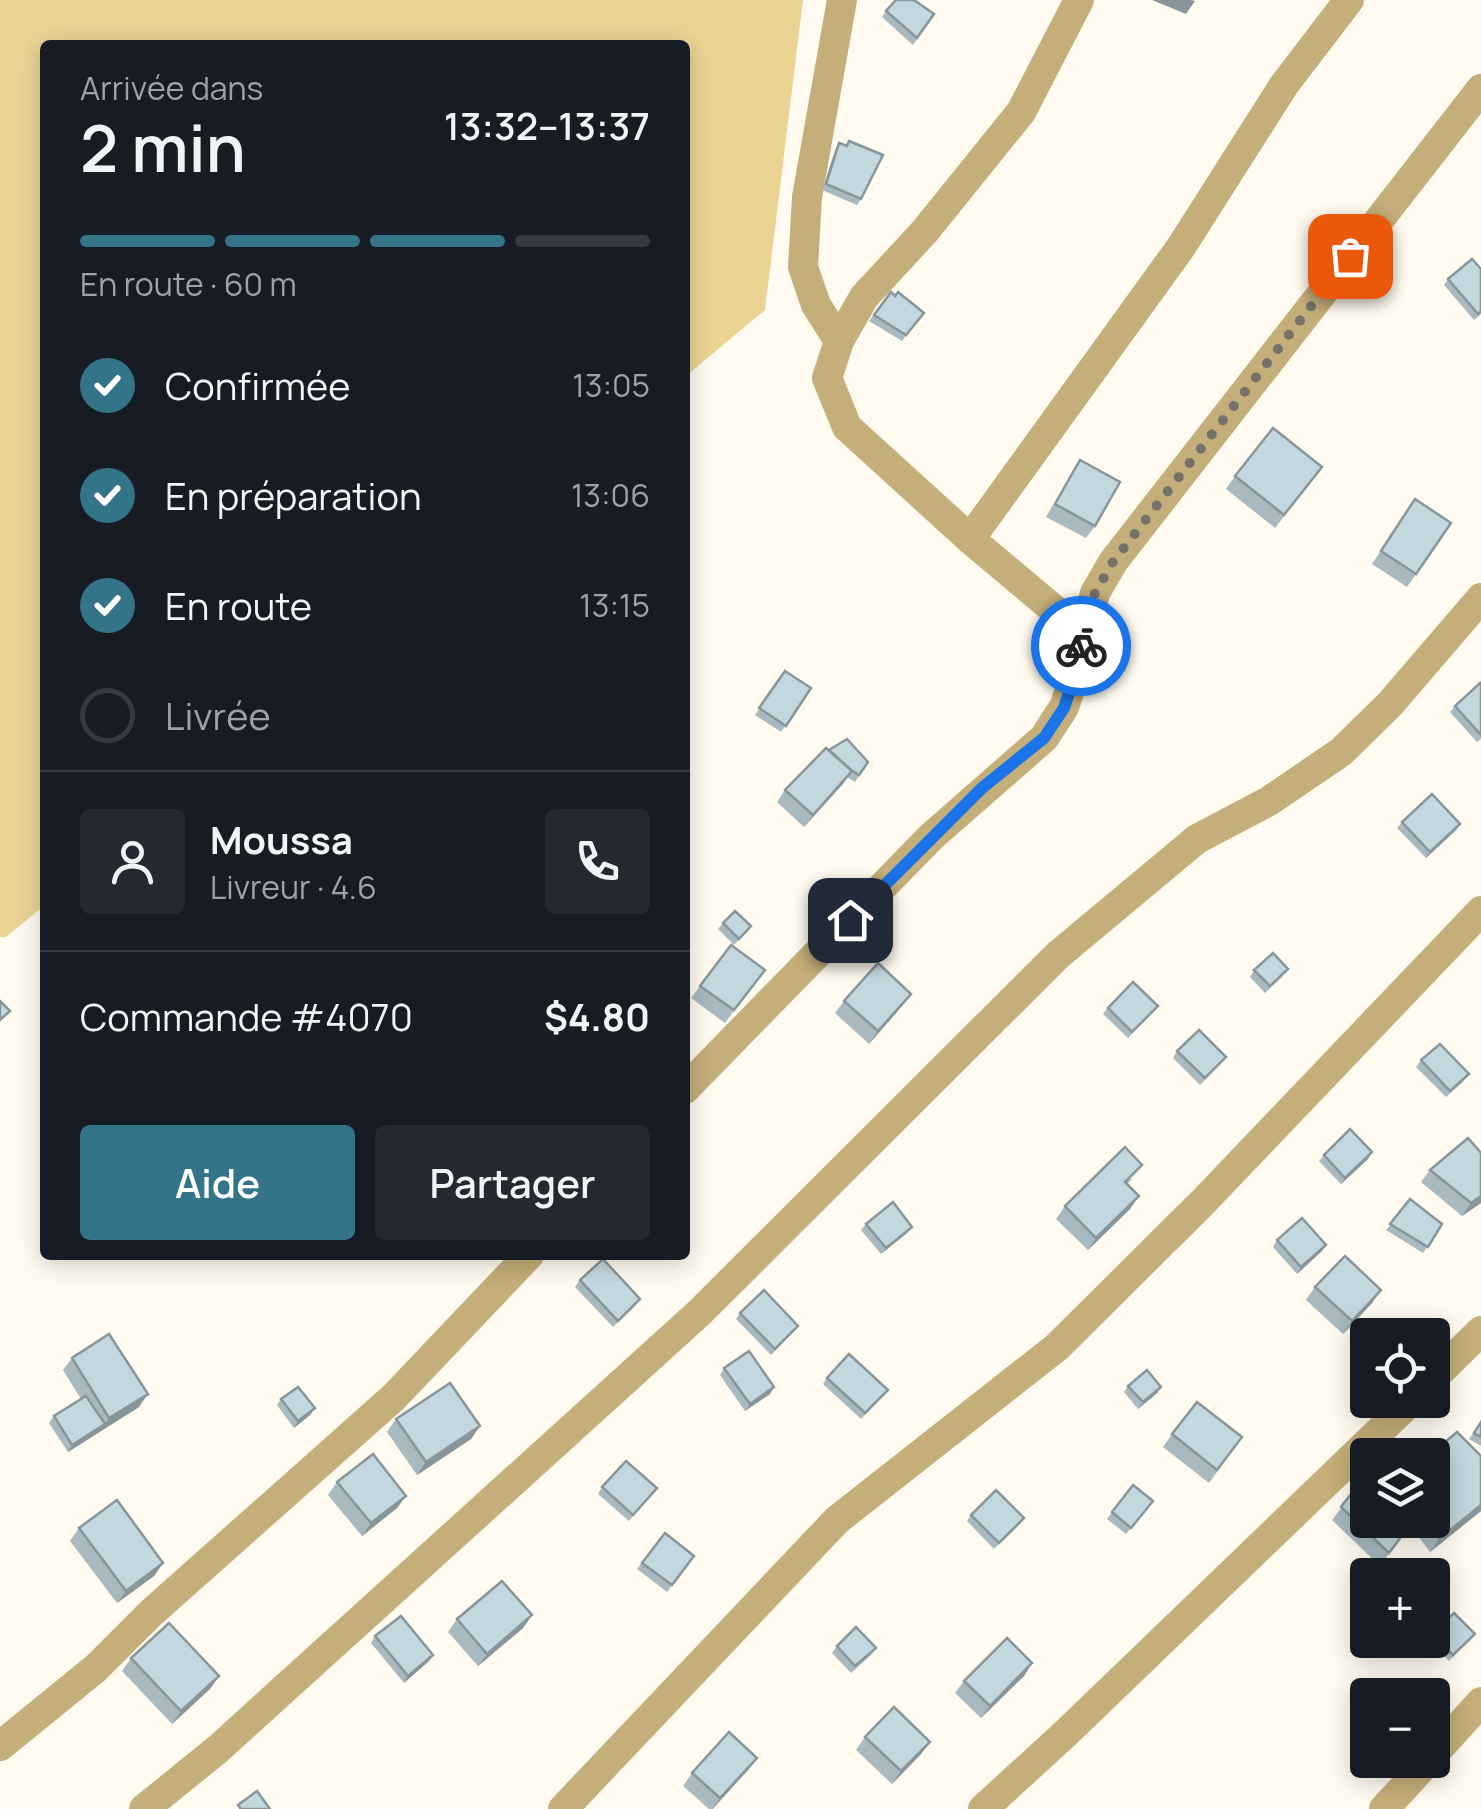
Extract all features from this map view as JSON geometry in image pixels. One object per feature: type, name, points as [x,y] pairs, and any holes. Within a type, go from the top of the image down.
[{"type":"street","points":[[838,341],[816,305],[802,267],[807,197],[842,0]]},
{"type":"street","points":[[1079,0],[1021,112],[924,231],[864,297],[838,341],[827,378],[847,427],[970,539],[1083,634]]},
{"type":"street","points":[[970,539],[1182,247],[1284,86],[1348,0]]},
{"type":"street","points":[[690,1083],[932,836],[1044,738],[1064,708],[1095,593],[1113,562],[1481,88]]},
{"type":"street","points":[[144,1809],[218,1749],[698,1313],[1058,955],[1198,839],[1269,801],[1341,752],[1390,704],[1481,598]]},
{"type":"street","points":[[563,1809],[838,1520],[1057,1347],[1204,1202],[1481,911]]},
{"type":"street","points":[[0,1746],[96,1668],[151,1613],[394,1396],[524,1260]]},
{"type":"street","points":[[1450,1362],[1481,1331]]},
{"type":"street","points":[[983,1809],[1393,1418]]},
{"type":"street","points":[[1450,1736],[1481,1702]]},
{"type":"street","points":[[1384,1809],[1412,1778]]},
{"type":"shaded area","points":[[0,0],[803,0],[765,310],[690,373],[690,40],[40,40],[40,909],[6,937],[0,937]]},
{"type":"building","points":[[896,0],[914,0],[934,14],[917,38],[886,11]]},
{"type":"building","points":[[849,141],[883,155],[861,199],[826,184],[839,143],[847,146]]},
{"type":"building","points":[[1472,259],[1481,269],[1478,314],[1448,279]]},
{"type":"building","points":[[891,292],[895,296],[898,292],[924,313],[906,335],[874,315]]},
{"type":"building","points":[[1273,428],[1322,467],[1284,515],[1235,476]]},
{"type":"building","points":[[1080,460],[1120,482],[1095,526],[1055,504]]},
{"type":"building","points":[[1415,499],[1451,523],[1416,574],[1381,551]]},
{"type":"building","points":[[785,671],[811,688],[786,726],[759,708]]},
{"type":"building","points":[[1481,685],[1481,735],[1455,706]]},
{"type":"building","points":[[847,739],[868,762],[859,775],[829,750]]},
{"type":"building","points":[[826,748],[852,771],[813,815],[785,790]]},
{"type":"building","points":[[1432,794],[1460,824],[1430,852],[1402,822]]},
{"type":"building","points":[[735,911],[751,926],[739,939],[723,923]]},
{"type":"building","points":[[731,945],[765,970],[734,1010],[700,986]]},
{"type":"building","points":[[1273,953],[1288,969],[1270,986],[1254,970]]},
{"type":"building","points":[[878,963],[911,994],[878,1031],[844,1001]]},
{"type":"building","points":[[1133,982],[1158,1006],[1132,1032],[1108,1008]]},
{"type":"building","points":[[0,1001],[10,1011],[0,1020]]},
{"type":"building","points":[[1199,1030],[1226,1057],[1205,1078],[1177,1051]]},
{"type":"building","points":[[1440,1044],[1469,1074],[1450,1091],[1421,1060]]},
{"type":"building","points":[[1350,1129],[1372,1152],[1345,1178],[1324,1155]]},
{"type":"building","points":[[1468,1138],[1481,1153],[1481,1196],[1471,1203],[1430,1170]]},
{"type":"building","points":[[1125,1147],[1142,1165],[1125,1182],[1139,1196],[1096,1238],[1065,1206]]},
{"type":"building","points":[[1410,1199],[1442,1224],[1428,1247],[1390,1224]]},
{"type":"building","points":[[893,1202],[912,1227],[886,1248],[866,1224]]},
{"type":"building","points":[[1302,1218],[1326,1245],[1301,1267],[1277,1240]]},
{"type":"building","points":[[1345,1256],[1381,1290],[1350,1319],[1315,1287]]},
{"type":"building","points":[[604,1260],[640,1299],[618,1321],[580,1280]]},
{"type":"building","points":[[764,1290],[798,1326],[775,1349],[740,1313]]},
{"type":"building","points":[[109,1334],[148,1394],[109,1418],[72,1358]]},
{"type":"building","points":[[749,1351],[774,1387],[750,1404],[724,1368]]},
{"type":"building","points":[[849,1354],[888,1390],[865,1413],[827,1378]]},
{"type":"building","points":[[1147,1370],[1161,1387],[1143,1402],[1128,1386]]},
{"type":"building","points":[[450,1383],[480,1426],[426,1462],[396,1419]]},
{"type":"building","points":[[298,1387],[315,1408],[298,1421],[281,1399]]},
{"type":"building","points":[[86,1396],[105,1424],[72,1445],[54,1416]]},
{"type":"building","points":[[1197,1402],[1242,1437],[1217,1470],[1172,1434]]},
{"type":"building","points":[[1457,1432],[1481,1456],[1481,1505],[1450,1530],[1450,1438]]},
{"type":"building","points":[[373,1454],[406,1496],[371,1523],[337,1482]]},
{"type":"building","points":[[626,1461],[657,1488],[633,1515],[602,1487]]},
{"type":"building","points":[[1133,1485],[1153,1501],[1131,1528],[1112,1512]]},
{"type":"building","points":[[996,1490],[1024,1518],[999,1543],[971,1515]]},
{"type":"building","points":[[1350,1495],[1350,1516],[1341,1507]]},
{"type":"building","points":[[117,1500],[163,1563],[126,1591],[79,1528]]},
{"type":"building","points":[[665,1533],[694,1556],[672,1585],[642,1563]]},
{"type":"building","points":[[1373,1538],[1400,1538],[1389,1553]]},
{"type":"building","points":[[502,1581],[532,1615],[487,1654],[457,1619]]},
{"type":"building","points":[[1454,1613],[1475,1634],[1453,1655],[1450,1652],[1450,1617]]},
{"type":"building","points":[[401,1616],[433,1655],[408,1676],[375,1636]]},
{"type":"building","points":[[169,1623],[219,1676],[181,1711],[131,1658]]},
{"type":"building","points":[[856,1627],[876,1648],[855,1666],[837,1646]]},
{"type":"building","points":[[1007,1638],[1032,1663],[990,1706],[964,1681]]},
{"type":"building","points":[[894,1707],[930,1742],[901,1771],[865,1737]]},
{"type":"building","points":[[729,1732],[757,1758],[720,1798],[692,1773]]},
{"type":"building","points":[[257,1791],[270,1809],[241,1809],[238,1805]]},
{"type":"way so far","points":[[1081,646],[1095,593],[1113,562],[1350,256]]},
{"type":"route","points":[[850,920],[982,788],[1044,738],[1064,708],[1081,646]]}]
